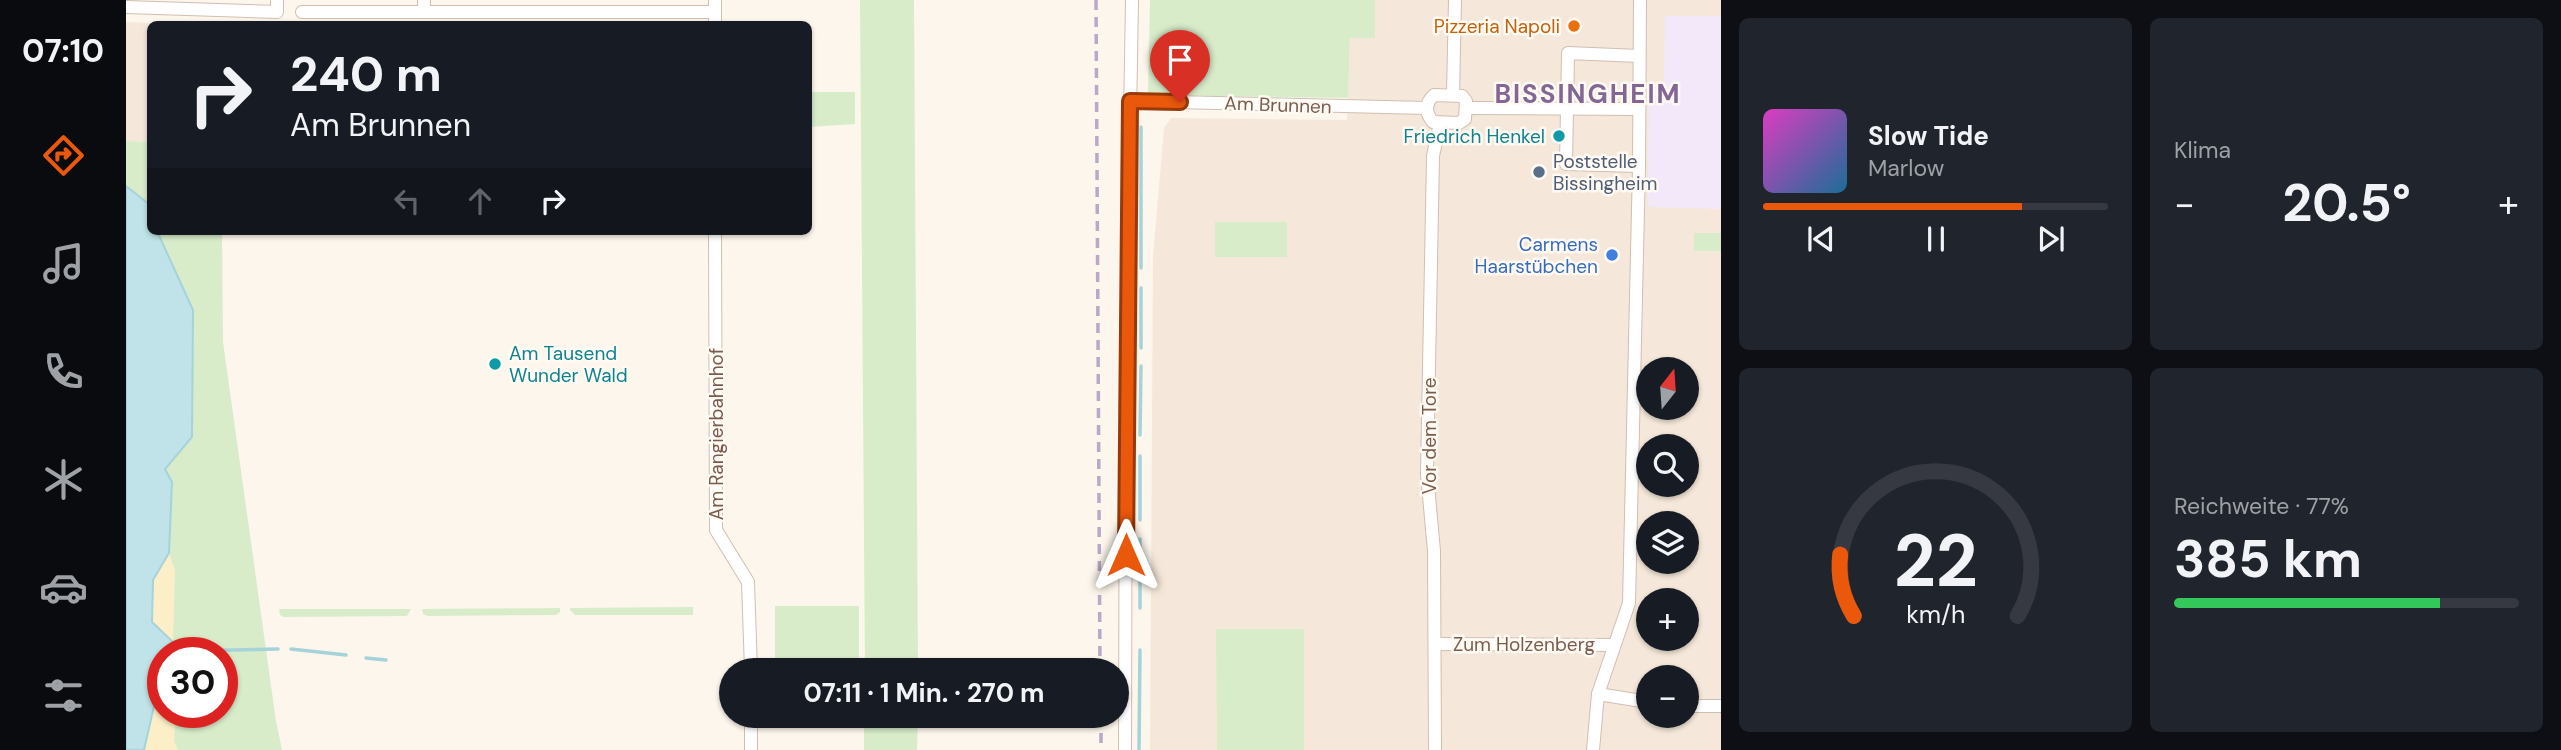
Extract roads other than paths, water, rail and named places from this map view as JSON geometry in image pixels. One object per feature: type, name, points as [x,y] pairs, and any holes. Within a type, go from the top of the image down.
[{"type":"street","points":[[1125,750],[1132,0]]},
{"type":"street","points":[[1427,108],[1428,116],[1433,122],[1460,123],[1465,119],[1466,101],[1462,96],[1452,95],[1455,0]]},
{"type":"street","points":[[1593,750],[1598,694],[1629,603],[1640,0]]},
{"type":"street","points":[[126,7],[277,6]]},
{"type":"street","points":[[302,12],[424,6],[562,6],[715,12]]},
{"type":"street","points":[[1639,56],[1568,53],[1566,164],[1639,166]]},
{"type":"street","name":"Am Brunnen","points":[[1130,101],[1427,108],[1428,100],[1434,95],[1452,95]]},
{"type":"street","points":[[1467,108],[1639,109]]},
{"type":"street","name":"Vor dem Tore","points":[[1434,750],[1434,551],[1427,474],[1433,156],[1440,123]]},
{"type":"street","name":"Am Rangierbahnhof","points":[[715,235],[716,530],[747,582],[750,658]]},
{"type":"street","name":"Zum Holzenberg","points":[[1435,644],[1614,645]]},
{"type":"street","points":[[1598,694],[1636,700]]},
{"type":"street","points":[[1699,706],[1721,706]]},
{"type":"street","points":[[751,728],[751,750]]},
{"type":"water","points":[[126,186],[147,203],[147,235],[159,235],[193,310],[192,437],[165,469],[172,482],[169,553],[153,580],[152,622],[168,637],[147,637],[149,728],[144,750],[126,750]]},
{"type":"waterway","points":[[1141,127],[1141,268]]},
{"type":"waterway","points":[[1141,288],[1141,348]]},
{"type":"waterway","points":[[1140,435],[1141,366]]},
{"type":"waterway","points":[[1140,456],[1140,520]]},
{"type":"waterway","points":[[1140,539],[1140,608]]},
{"type":"waterway","points":[[238,650],[278,649]]},
{"type":"waterway","points":[[291,649],[346,655]]},
{"type":"waterway","points":[[1139,750],[1140,650]]},
{"type":"waterway","points":[[366,658],[386,660]]},
{"type":"railway","points":[[1096,0],[1100,658]]},
{"type":"railway","points":[[1101,728],[1101,750]]},
{"type":"place","name":"Pizzeria Napoli","points":[[1574,26]]},
{"type":"place","name":"Friedrich Henkel","points":[[1559,136]]},
{"type":"place","name":"Poststelle Bissingheim","points":[[1539,172]]},
{"type":"place","name":"Carmens Haarstübchen","points":[[1612,255]]},
{"type":"place","name":"Am Tausend Wunder Wald","points":[[495,364]]},
{"type":"district","name":"BISSINGHEIM","points":[[1588,94]]}]
